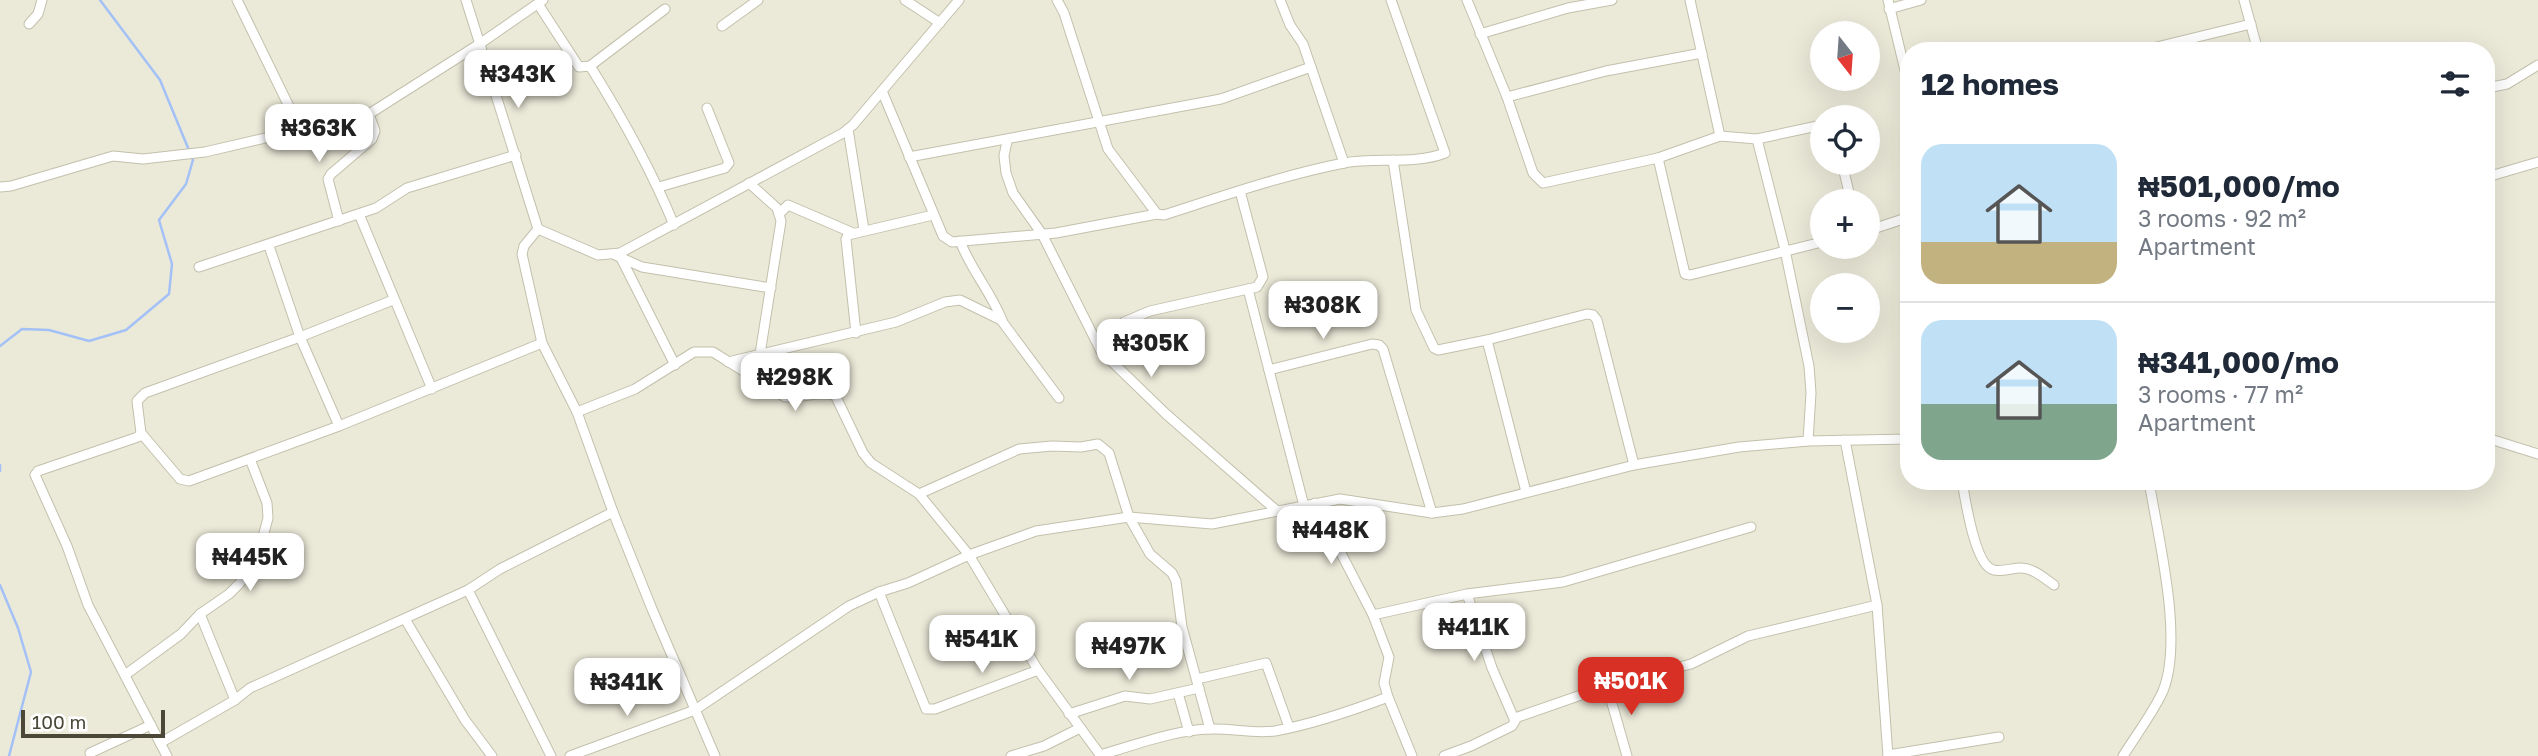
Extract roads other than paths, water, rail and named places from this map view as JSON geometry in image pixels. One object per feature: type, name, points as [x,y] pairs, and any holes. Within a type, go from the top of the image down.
[{"type":"street","points":[[29,24],[38,14],[42,0]]},
{"type":"street","points":[[237,0],[300,131]]},
{"type":"street","points":[[466,0],[538,229]]},
{"type":"street","points":[[722,26],[758,0]]},
{"type":"street","points":[[905,0],[940,23]]},
{"type":"street","points":[[618,256],[848,129],[959,0]]},
{"type":"street","points":[[1057,0],[1064,13],[1108,149],[1157,214]]},
{"type":"street","points":[[1280,0],[1290,25],[1303,44],[1344,163]]},
{"type":"street","points":[[882,91],[933,215],[943,236],[952,242],[1042,234],[1164,215],[1344,163],[1442,155],[1446,150],[1391,0]]},
{"type":"street","points":[[1467,0],[1507,97],[1533,173],[1544,183],[1658,158],[1720,136],[1758,139],[1810,128]]},
{"type":"street","points":[[1480,34],[1567,4],[1612,0]]},
{"type":"street","points":[[1690,0],[1720,136]]},
{"type":"street","points":[[1900,50],[1889,4],[1921,0]]},
{"type":"street","points":[[2244,0],[2256,42]]},
{"type":"street","points":[[0,187],[113,156],[143,159],[205,152],[369,114],[540,2],[579,67],[590,66],[665,9]]},
{"type":"street","points":[[2177,42],[2251,24]]},
{"type":"street","points":[[1507,97],[1606,71],[1702,53]]},
{"type":"street","points":[[2495,86],[2507,84],[2538,65]]},
{"type":"street","points":[[590,66],[625,121],[659,187],[674,225]]},
{"type":"street","points":[[909,157],[1007,141],[1230,97],[1311,67]]},
{"type":"street","points":[[659,187],[728,165],[707,108]]},
{"type":"street","points":[[339,221],[328,179],[372,139],[375,131],[369,114]]},
{"type":"street","points":[[848,129],[864,230]]},
{"type":"street","points":[[1758,139],[1785,250],[1811,380],[1808,441]]},
{"type":"street","points":[[1007,141],[1004,156],[1013,193],[1042,234],[1101,351],[1166,414],[1278,511]]},
{"type":"street","points":[[199,267],[359,214],[384,204],[407,188],[516,155]]},
{"type":"street","points":[[1658,158],[1685,274],[1690,275],[1810,245]]},
{"type":"street","points":[[1393,160],[1416,310],[1434,348],[1438,350],[1487,341],[1587,314],[1593,315],[1597,320],[1634,465]]},
{"type":"street","points":[[2495,175],[2538,162]]},
{"type":"street","points":[[749,183],[780,213]]},
{"type":"street","points":[[1101,351],[1124,322],[1150,311],[1257,287],[1263,277],[1240,191]]},
{"type":"street","points":[[760,354],[780,213],[788,205],[853,233]]},
{"type":"street","points":[[359,214],[432,389]]},
{"type":"street","points":[[856,333],[846,239],[853,233],[933,215]]},
{"type":"street","points":[[1880,227],[1900,220]]},
{"type":"street","points":[[538,229],[598,255],[618,256],[642,267],[771,288]]},
{"type":"street","points":[[538,229],[524,246],[522,254],[542,343],[577,412],[613,512],[715,756]]},
{"type":"street","points":[[960,242],[968,263],[997,307],[1003,322],[1059,398]]},
{"type":"street","points":[[269,246],[300,337],[339,426]]},
{"type":"street","points":[[618,256],[675,365]]},
{"type":"street","points":[[1248,289],[1304,506]]},
{"type":"street","points":[[393,300],[145,393],[137,401],[141,433],[180,479],[185,481],[339,426],[542,343]]},
{"type":"street","points":[[728,362],[856,333],[906,319],[952,300],[960,300],[1003,322]]},
{"type":"street","points":[[1487,341],[1527,492]]},
{"type":"street","points":[[1269,370],[1372,344],[1383,349],[1433,513]]},
{"type":"street","points":[[577,412],[635,389],[694,352],[703,351],[713,352],[785,397],[827,393],[835,395],[857,443],[871,463],[919,494],[969,555],[1038,670],[1101,756],[1159,738],[1189,732],[1210,729],[1263,732],[1289,727],[1344,714],[1388,697]]},
{"type":"street","points":[[141,433],[138,437],[38,471],[35,475],[67,546],[83,594],[167,756]]},
{"type":"street","points":[[570,756],[597,751],[695,710],[849,606],[969,555],[1036,531],[1129,517],[1205,524],[1340,499],[1433,513],[1463,509],[1634,465],[1739,447],[1808,441],[1900,439]]},
{"type":"street","points":[[1845,440],[1877,605],[1888,756],[1999,737]]},
{"type":"street","points":[[2495,441],[2538,454]]},
{"type":"street","points":[[919,494],[1019,449],[1098,444],[1109,453],[1129,517],[1150,554],[1172,573],[1176,581],[1182,627],[1210,729]]},
{"type":"street","points":[[125,675],[181,634],[200,614],[240,583],[260,548],[268,518],[267,503],[250,459]]},
{"type":"street","points":[[1964,490],[1970,523],[1982,561],[1988,568],[2024,568],[2054,585]]},
{"type":"street","points":[[2123,756],[2162,692],[2172,650],[2171,620],[2149,490]]},
{"type":"street","points":[[1315,503],[1373,615],[1389,657],[1384,683],[1412,756]]},
{"type":"street","points":[[160,743],[258,684],[468,590],[500,569],[613,512]]},
{"type":"street","points":[[1373,615],[1466,594],[1563,582],[1751,527]]},
{"type":"street","points":[[468,590],[551,756]]},
{"type":"street","points":[[879,592],[926,709],[935,709],[1038,670]]},
{"type":"street","points":[[1444,756],[1512,726],[1515,718],[1492,668],[1466,594]]},
{"type":"street","points":[[1515,718],[1607,686],[1691,664],[1748,636],[1877,605]]},
{"type":"street","points":[[200,614],[235,700]]},
{"type":"street","points":[[405,619],[465,720],[492,756]]},
{"type":"street","points":[[1069,714],[1125,696],[1147,699],[1178,693],[1266,663],[1289,727]]},
{"type":"street","points":[[1607,686],[1627,756]]},
{"type":"street","points":[[1178,693],[1189,732]]},
{"type":"street","points":[[90,753],[151,725]]},
{"type":"street","points":[[1011,756],[1044,746],[1080,728]]},
{"type":"waterway","points":[[0,346],[22,329],[49,330],[89,341],[126,330],[169,294],[172,264],[159,220],[186,184],[193,160],[160,80],[100,0]]},
{"type":"waterway","points":[[0,465],[0,471]]},
{"type":"waterway","points":[[0,585],[18,628],[31,672],[9,756]]}]
